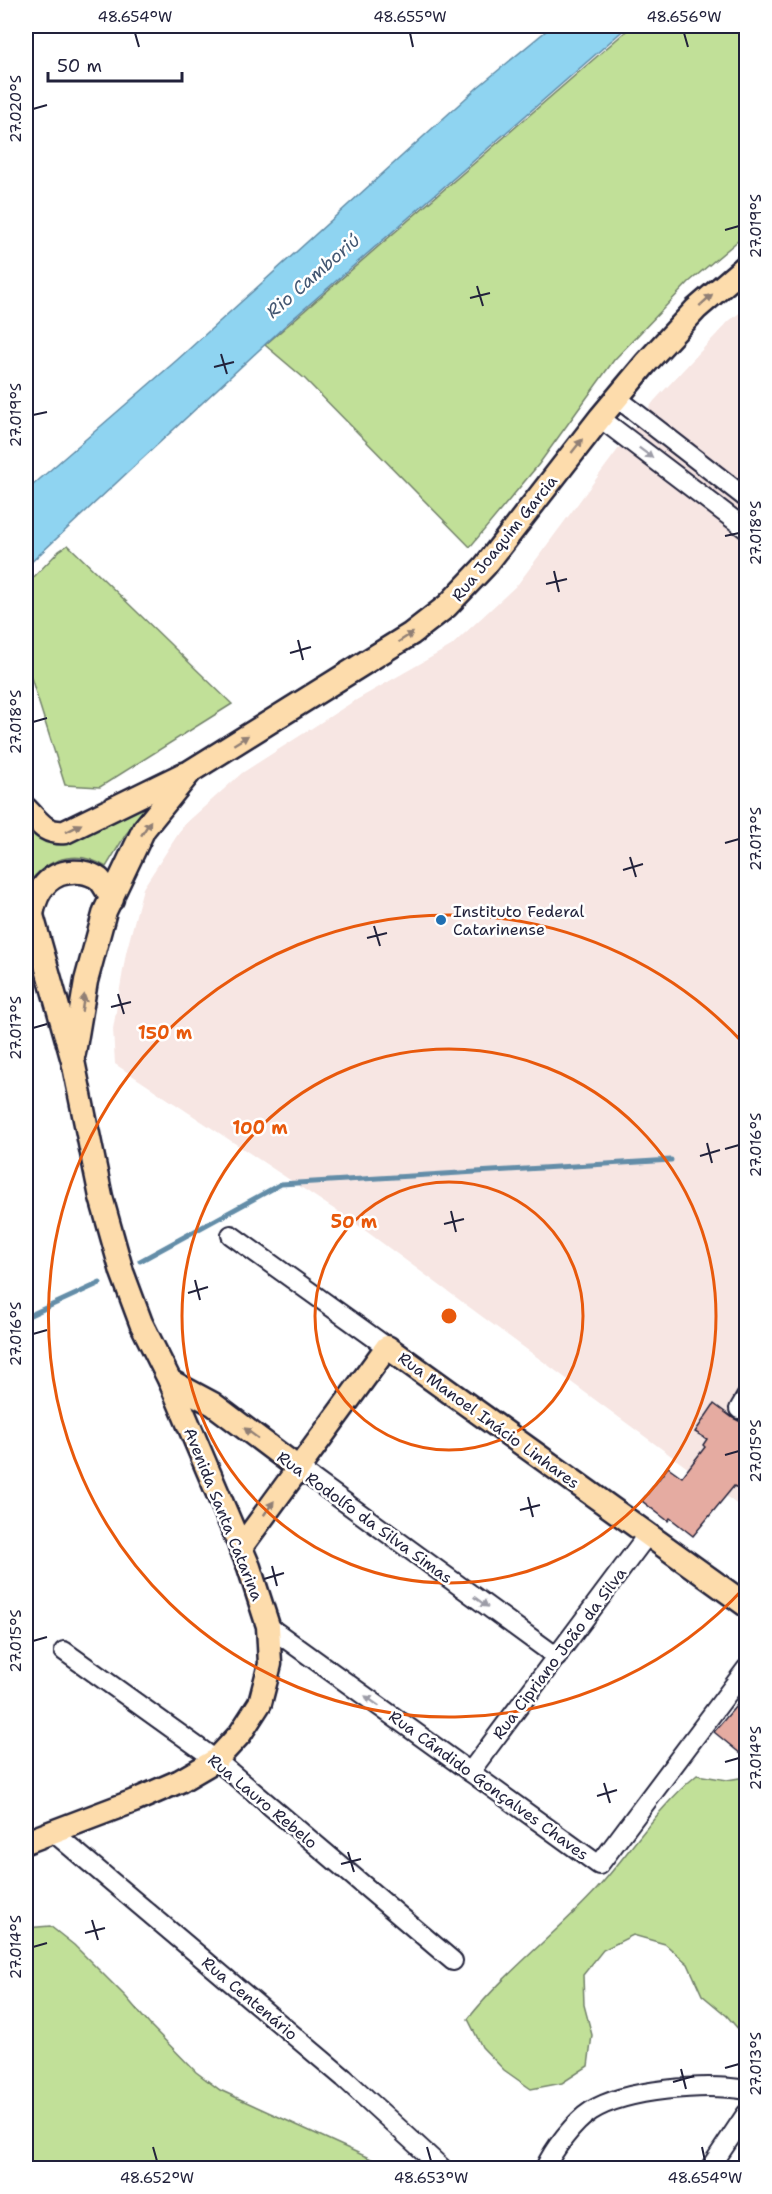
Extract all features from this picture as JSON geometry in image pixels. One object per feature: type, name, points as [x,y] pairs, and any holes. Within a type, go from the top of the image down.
[{"type":"main road","name":"Rua Joaquim Garcia","points":[[112,899],[144,829],[191,771],[403,639],[447,606],[485,566],[600,418],[646,363],[696,309],[747,266]]},
{"type":"main road","points":[[26,809],[48,831],[65,832],[191,771]]},
{"type":"main road","points":[[29,904],[50,879],[60,873],[73,871],[88,873],[98,878],[112,899]]},
{"type":"main road","name":"Avenida Santa Catarina","points":[[73,1061],[86,981],[105,912],[112,899]]},
{"type":"main road","name":"Avenida Santa Catarina","points":[[26,1842],[135,1802],[180,1781],[216,1760],[240,1734],[260,1704],[270,1664],[268,1626],[241,1548],[170,1381],[141,1323],[122,1272],[101,1197],[73,1061],[29,904]]},
{"type":"main road","points":[[241,1548],[387,1347]]},
{"type":"main road","name":"Rua Manoel Inácio Linhares","points":[[387,1347],[747,1605]]},
{"type":"main road","name":"Rua Rodolfo da Silva Simas","points":[[170,1381],[213,1404],[298,1468]]},
{"type":"street","points":[[616,398],[747,498]]},
{"type":"street","points":[[600,418],[747,529]]},
{"type":"street","name":"Rua Manoel Inácio Linhares","points":[[231,1235],[387,1347]]},
{"type":"street","name":"Rua Rodolfo da Silva Simas","points":[[298,1468],[557,1657]]},
{"type":"street","name":"Rua Cipriano João da Silva","points":[[470,1772],[648,1534]]},
{"type":"street","name":"Rua Cândido Gonçalves Chaves","points":[[268,1626],[598,1864],[747,1669]]},
{"type":"street","name":"Rua Lauro Rebelo","points":[[64,1651],[216,1760],[453,1961]]},
{"type":"street","name":"Rua Centenário","points":[[53,1832],[344,2078],[442,2169]]},
{"type":"street","points":[[545,2169],[565,2137],[591,2111],[630,2094],[679,2089],[747,2090]]},
{"type":"street","points":[[710,2169],[747,2114]]},
{"type":"shaded area","name":"Instituto Federal Catarinense","points":[[746,308],[746,1511],[355,1223],[115,1064],[113,1029],[126,953],[143,888],[184,825],[242,773],[351,703],[451,646],[518,584],[654,401],[729,321]]},
{"type":"green space","points":[[632,26],[746,26],[746,234],[689,282],[614,360],[539,464],[470,547],[305,379],[265,345]]},
{"type":"green space","points":[[68,545],[232,704],[100,787],[65,785],[26,662],[26,585],[59,551]]},
{"type":"green space","points":[[156,800],[126,834],[106,867],[86,858],[67,858],[48,865],[32,879],[26,864],[26,827],[36,833]]},
{"type":"green space","points":[[697,1775],[727,1780],[746,1777],[746,2038],[727,2016],[702,1995],[688,1964],[665,1944],[633,1935],[603,1950],[583,1975],[584,2005],[592,2035],[588,2066],[562,2083],[531,2089],[504,2070],[482,2047],[468,2019],[498,1985],[597,1889],[657,1815]]},
{"type":"green space","points":[[50,1926],[74,1945],[126,1997],[196,2072],[220,2090],[391,2168],[26,2168],[26,1928]]},
{"type":"water","name":"Rio Camboriú","points":[[552,26],[628,26],[288,323],[26,567],[26,491],[177,360],[478,87]]},
{"type":"building","points":[[714,1404],[747,1425],[747,1494],[734,1486],[693,1536],[670,1518],[668,1521],[642,1501],[668,1467],[682,1477],[705,1447],[703,1445],[707,1439],[695,1432]]},
{"type":"building","points":[[747,1693],[747,1759],[714,1732]]},
{"type":"waterway","points":[[140,1261],[281,1184],[671,1160]]},
{"type":"waterway","points":[[26,1317],[100,1283]]},
{"type":"place","name":"Instituto Federal Catarinense","points":[[441,920]]}]
